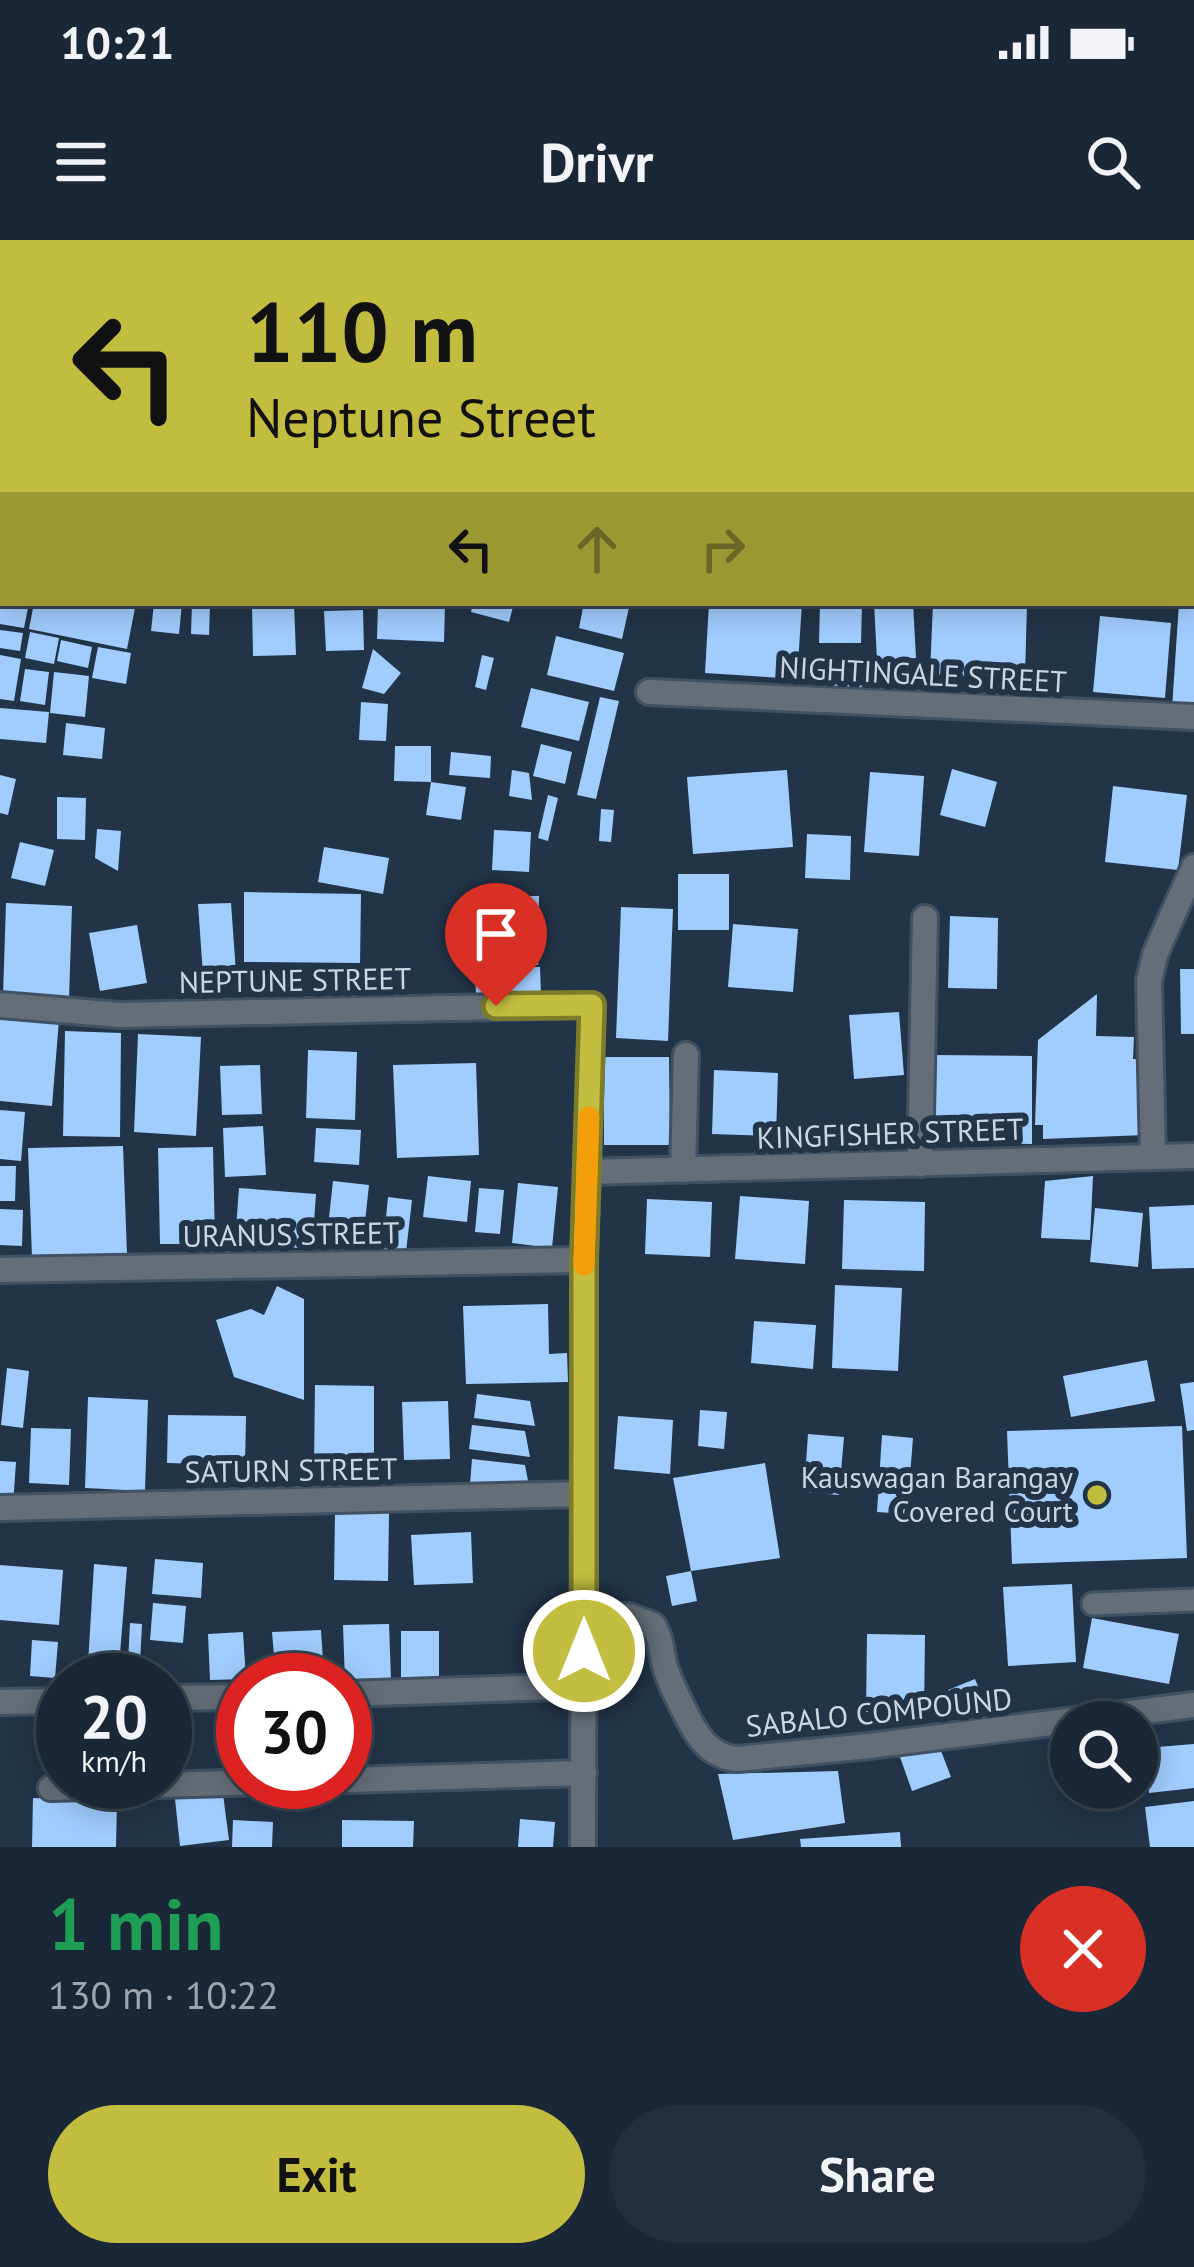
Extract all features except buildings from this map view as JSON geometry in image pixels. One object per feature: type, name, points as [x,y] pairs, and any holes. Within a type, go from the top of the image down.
[{"type":"street","name":"NIGHTINGALE STREET","points":[[650,692],[1194,717]]},
{"type":"street","points":[[1153,1156],[1150,980],[1156,952],[1194,867]]},
{"type":"street","points":[[920,1163],[925,918]]},
{"type":"street","name":"NEPTUNE STREET","points":[[0,1005],[120,1015],[592,1005],[587,1172]]},
{"type":"street","points":[[683,1170],[686,1055]]},
{"type":"street","name":"KINGFISHER STREET","points":[[587,1172],[1194,1156]]},
{"type":"street","points":[[583,1847],[587,1172]]},
{"type":"street","name":"URANUS STREET","points":[[0,1270],[584,1260]]},
{"type":"street","name":"SATURN STREET","points":[[0,1508],[584,1494]]},
{"type":"street","name":"SABALO COMPOUND","points":[[584,1617],[628,1616],[653,1625],[672,1688],[689,1723],[707,1747],[726,1758],[869,1746],[1194,1706]]},
{"type":"street","points":[[372,1693],[584,1686]]},
{"type":"street","points":[[0,1702],[36,1701]]},
{"type":"street","points":[[372,1779],[584,1773]]},
{"type":"lane","points":[[1093,1604],[1194,1600]]},
{"type":"slow traffic","points":[[584,1265],[589,1117]]},
{"type":"place","name":"Kauswagan Barangay Covered Court","points":[[1097,1495]]},
{"type":"route","points":[[496,1006],[592,1005],[584,1260],[584,1651]]}]
